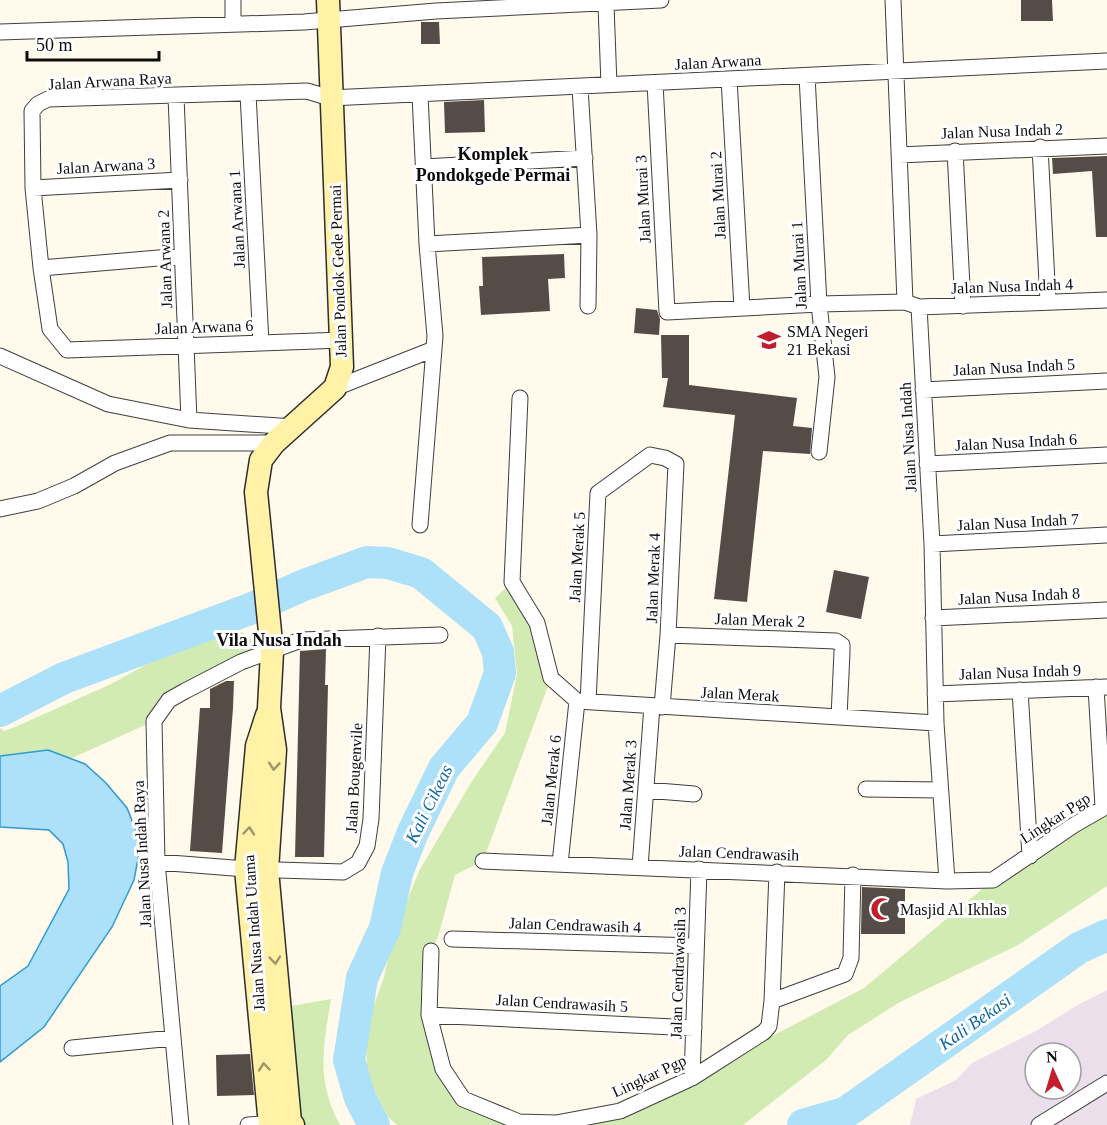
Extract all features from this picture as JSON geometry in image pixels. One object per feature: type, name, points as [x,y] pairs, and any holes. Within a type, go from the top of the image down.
[{"type":"street","points":[[233,0],[233,23]]},
{"type":"street","points":[[0,32],[233,23],[328,9],[435,5],[606,4],[661,0]]},
{"type":"street","name":"Jalan Nusa Indah","points":[[893,0],[899,155],[912,305],[923,390],[932,544],[939,790],[947,881]]},
{"type":"street","points":[[606,4],[609,85]]},
{"type":"street","name":"Jalan Pondok Gede Permai","points":[[328,9],[342,340],[342,367],[335,388]]},
{"type":"street","name":"Jalan Arwana","points":[[330,98],[1107,61]]},
{"type":"street","name":"Jalan Murai 1","points":[[807,76],[819,304],[827,377],[819,452]]},
{"type":"street","name":"Jalan Murai 2","points":[[729,79],[742,308]]},
{"type":"street","name":"Jalan Murai 3","points":[[656,83],[667,312]]},
{"type":"street","points":[[580,87],[589,235],[588,306]]},
{"type":"street","name":"Jalan Arwana Raya","points":[[67,350],[50,329],[41,268],[33,188],[32,111],[38,104],[48,99],[307,91],[330,98]]},
{"type":"street","name":"Jalan Arwana 1","points":[[248,94],[261,343]]},
{"type":"street","points":[[420,95],[434,349],[420,525]]},
{"type":"street","name":"Jalan Arwana 2","points":[[176,96],[189,420]]},
{"type":"street","name":"Jalan Nusa Indah 2","points":[[899,155],[1040,147],[1107,146]]},
{"type":"street","points":[[1040,147],[1048,302]]},
{"type":"street","points":[[955,151],[963,306]]},
{"type":"street","points":[[423,167],[585,158]]},
{"type":"street","name":"Jalan Arwana 3","points":[[33,188],[180,180]]},
{"type":"street","points":[[427,244],[589,235]]},
{"type":"street","points":[[41,268],[182,256]]},
{"type":"street","name":"Jalan Nusa Indah 4","points":[[667,312],[819,304],[963,306],[1107,300]]},
{"type":"street","name":"Jalan Arwana 6","points":[[67,350],[342,340]]},
{"type":"street","points":[[434,349],[335,388],[274,443],[261,460],[256,492],[272,645],[301,640],[440,635]]},
{"type":"street","points":[[0,357],[108,404],[189,420],[294,427]]},
{"type":"street","name":"Jalan Nusa Indah 5","points":[[923,390],[1107,381]]},
{"type":"street","points":[[520,398],[512,582],[537,622],[551,678],[583,701]]},
{"type":"street","points":[[0,509],[38,501],[74,486],[115,463],[170,443],[274,443]]},
{"type":"street","name":"Jalan Nusa Indah 6","points":[[927,464],[1107,455]]},
{"type":"street","name":"Jalan Merak 5","points":[[583,701],[598,494],[650,456],[665,458]]},
{"type":"street","name":"Jalan Merak 4","points":[[657,707],[668,635],[676,464],[665,458]]},
{"type":"street","name":"Jalan Nusa Indah 7","points":[[932,544],[1107,535]]},
{"type":"street","name":"Jalan Nusa Indah 8","points":[[933,618],[1107,610]]},
{"type":"street","name":"Jalan Merak 2","points":[[668,635],[836,641],[842,645],[839,717]]},
{"type":"street","name":"Jalan Bougenvile","points":[[158,862],[343,872],[358,863],[367,846],[371,819],[378,636]]},
{"type":"street","name":"Jalan Nusa Indah Utama","points":[[272,645],[269,708],[275,750],[256,869],[274,1124]]},
{"type":"street","name":"Jalan Nusa Indah Raya","points":[[181,1125],[158,862],[154,721],[169,700],[272,645]]},
{"type":"street","points":[[1101,687],[1105,806]]},
{"type":"street","name":"Jalan Nusa Indah 9","points":[[935,694],[1101,687]]},
{"type":"street","points":[[1020,690],[1030,856]]},
{"type":"street","name":"Jalan Merak","points":[[583,701],[936,723]]},
{"type":"street","name":"Jalan Merak 6","points":[[561,864],[583,701]]},
{"type":"street","name":"Jalan Merak 3","points":[[640,867],[645,790],[657,707]]},
{"type":"street","points":[[866,789],[939,790]]},
{"type":"street","points":[[645,790],[694,794]]},
{"type":"street","name":"Lingkar Pgp","points":[[993,880],[1105,806]]},
{"type":"street","name":"Jalan Cendrawasih","points":[[483,861],[853,875],[947,881],[993,880]]},
{"type":"street","name":"Jalan Cendrawasih 3","points":[[692,1078],[699,869]]},
{"type":"street","name":"Lingkar Pgp","points":[[431,951],[429,1015],[443,1069],[463,1099],[519,1122],[556,1123],[620,1111],[692,1078],[764,1032],[769,1026],[777,872]]},
{"type":"street","points":[[772,1001],[845,974],[851,958],[853,875]]},
{"type":"street","name":"Jalan Cendrawasih 4","points":[[452,939],[696,946]]},
{"type":"street","name":"Jalan Cendrawasih 5","points":[[429,1015],[694,1028]]},
{"type":"street","points":[[72,1048],[173,1038]]},
{"type":"street","points":[[1039,1125],[1107,1083]]},
{"type":"shaded area","points":[[1107,990],[1107,1125],[910,1125],[916,1099],[956,1080],[972,1063],[1036,1031]]},
{"type":"green space","points":[[512,582],[551,678],[483,861],[455,875],[438,937],[431,951],[429,1015],[463,1099],[519,1122],[620,1111],[692,1078],[864,988],[993,880],[1107,806],[1107,886],[1018,945],[900,1002],[848,1035],[826,1060],[743,1125],[397,1125],[386,1115],[367,1075],[366,1027],[383,980],[395,931],[419,871],[472,781],[505,733],[517,674],[512,626],[495,598]]},
{"type":"green space","points":[[232,626],[272,652],[185,691],[154,721],[70,759],[48,750],[0,756],[0,728],[4,731],[15,727],[109,685],[182,645]]},
{"type":"green space","points":[[331,999],[324,1048],[324,1078],[332,1109],[340,1125],[293,1125],[280,1008]]},
{"type":"water","points":[[48,750],[85,764],[106,783],[127,808],[141,843],[134,880],[112,927],[44,1027],[0,1062],[0,986],[28,966],[69,889],[68,862],[63,844],[49,830],[0,827],[0,756]]},
{"type":"building","points":[[1021,0],[1052,0],[1053,21],[1021,21]]},
{"type":"building","points":[[421,22],[439,22],[440,44],[421,44]]},
{"type":"building","points":[[484,100],[485,132],[445,133],[444,102]]},
{"type":"building","points":[[1107,156],[1107,237],[1096,237],[1092,171],[1053,174],[1052,158]]},
{"type":"building","points":[[564,254],[565,278],[548,279],[550,311],[481,315],[479,286],[483,286],[482,257]]},
{"type":"building","points":[[636,308],[657,310],[660,319],[659,335],[634,333]]},
{"type":"building","points":[[661,335],[689,335],[689,385],[797,398],[793,426],[812,428],[810,454],[763,451],[747,602],[714,599],[735,415],[663,407],[668,378],[662,378]]},
{"type":"building","points":[[834,570],[869,577],[861,619],[826,612]]},
{"type":"building","points":[[326,649],[325,685],[328,685],[324,857],[295,857],[300,651]]},
{"type":"building","points":[[226,681],[234,681],[222,853],[190,851],[200,708],[210,708],[210,689]]},
{"type":"building","name":"Masjid Al Ikhlas","points":[[862,887],[905,889],[905,934],[861,934]]},
{"type":"building","points":[[250,1054],[254,1095],[217,1096],[216,1055]]},
{"type":"waterway","name":"Kali Cikeas","points":[[0,711],[64,678],[250,609],[304,585],[367,562],[388,563],[421,573],[487,627],[498,652],[500,673],[482,723],[444,768],[413,832],[397,873],[385,928],[362,978],[349,1060],[360,1098],[374,1125]]},
{"type":"waterway","name":"Kali Bekasi","points":[[803,1125],[845,1113],[1079,948],[1107,935]]},
{"type":"place","name":"SMA Negeri 21 Bekasi","points":[[769,340]]},
{"type":"place","name":"Masjid Al Ikhlas","points":[[882,909]]},
{"type":"district","name":"Komplek Pondokgede Permai","points":[[493,164]]},
{"type":"district","name":"Vila Nusa Indah","points":[[279,640]]}]
